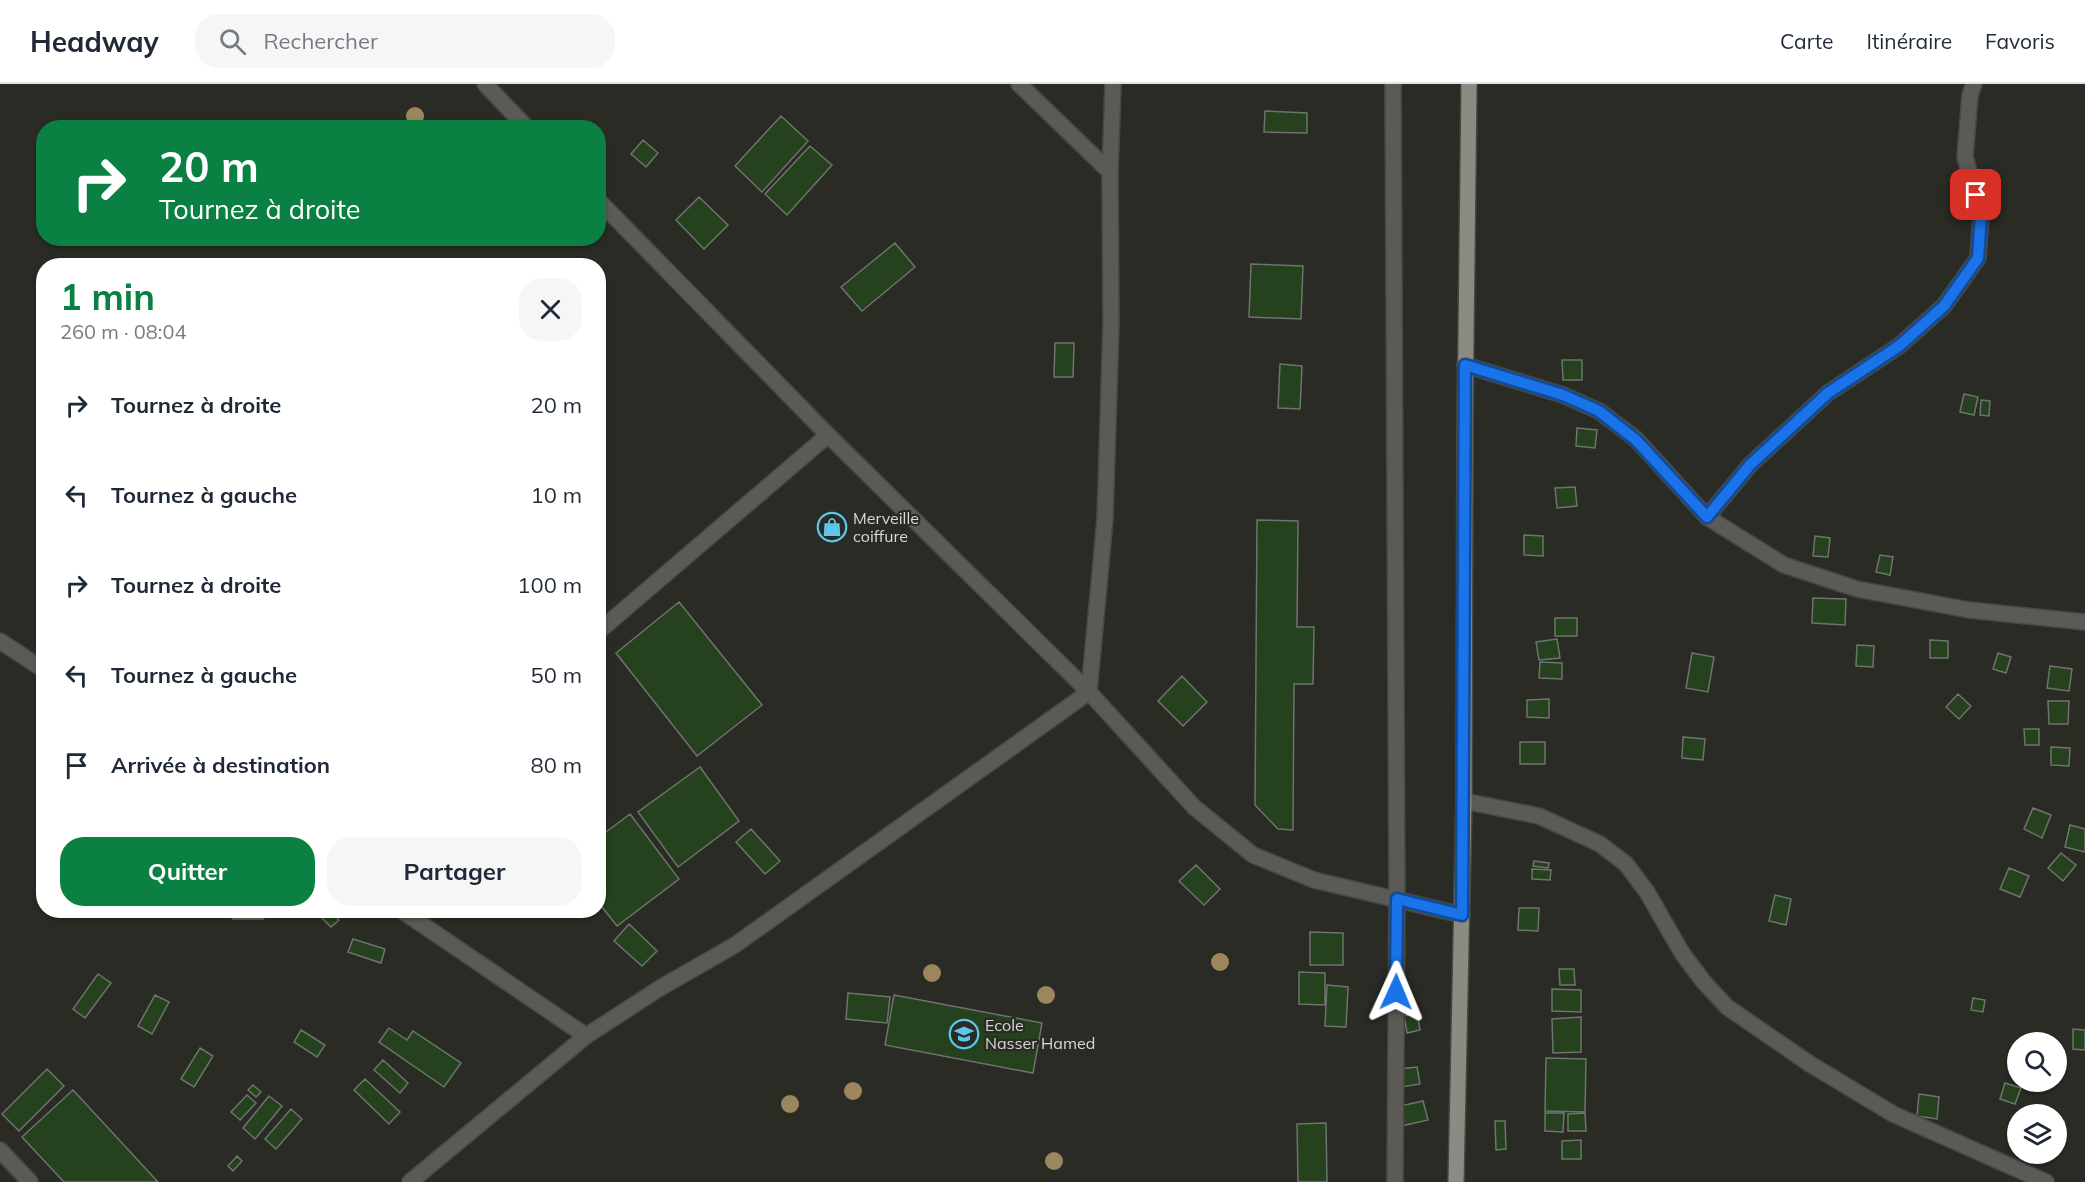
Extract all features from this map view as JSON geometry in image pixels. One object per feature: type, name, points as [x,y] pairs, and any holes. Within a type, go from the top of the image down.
[{"type":"main road","points":[[1456,1182],[1464,801],[1465,365],[1469,84]]},
{"type":"street","points":[[485,84],[519,120]]},
{"type":"street","points":[[1019,84],[1110,172]]},
{"type":"street","points":[[410,1182],[586,1036],[660,988],[735,945],[1089,692],[1105,519],[1111,325],[1110,172],[1113,84]]},
{"type":"street","points":[[1393,84],[1397,899],[1395,1182]]},
{"type":"street","points":[[1707,517],[1750,465],[1828,393],[1899,346],[1944,306],[1978,258],[1981,215],[1965,157],[1970,95],[1974,84]]},
{"type":"street","points":[[606,208],[828,435],[1089,692],[1194,807],[1253,855],[1314,880],[1462,915]]},
{"type":"street","points":[[1465,365],[1563,395],[1599,411],[1636,440],[1707,517],[1784,565],[1857,588],[1969,610],[2085,622]]},
{"type":"street","points":[[606,625],[828,435]]},
{"type":"street","points":[[0,641],[36,665]]},
{"type":"street","points":[[1464,801],[1539,816],[1600,844],[1626,864],[1647,892],[1682,953],[1726,1007],[1810,1064],[1893,1114],[2046,1182]]},
{"type":"street","points":[[413,918],[586,1036]]},
{"type":"street","points":[[0,1150],[30,1182]]},
{"type":"building","points":[[1265,111],[1307,113],[1307,133],[1264,132]]},
{"type":"building","points":[[781,116],[808,141],[762,192],[735,166]]},
{"type":"building","points":[[643,140],[658,153],[646,167],[631,154]]},
{"type":"building","points":[[810,146],[832,165],[787,215],[765,194]]},
{"type":"building","points":[[699,197],[728,225],[704,249],[676,220]]},
{"type":"building","points":[[895,243],[915,267],[862,311],[841,287]]},
{"type":"building","points":[[1251,264],[1303,266],[1301,319],[1249,317]]},
{"type":"building","points":[[1055,343],[1074,343],[1073,377],[1054,377]]},
{"type":"building","points":[[1562,360],[1582,360],[1582,380],[1563,380]]},
{"type":"building","points":[[1280,364],[1302,366],[1300,409],[1278,408]]},
{"type":"building","points":[[1964,394],[1978,397],[1974,415],[1960,412]]},
{"type":"building","points":[[1981,400],[1990,401],[1989,416],[1980,415]]},
{"type":"building","points":[[1577,428],[1597,430],[1595,448],[1576,446]]},
{"type":"building","points":[[1575,487],[1577,506],[1557,508],[1555,488]]},
{"type":"building","points":[[1257,520],[1298,521],[1297,627],[1314,627],[1313,684],[1294,684],[1293,830],[1278,829],[1255,805]]},
{"type":"building","points":[[1524,535],[1543,536],[1543,556],[1524,555]]},
{"type":"building","points":[[1815,536],[1830,538],[1828,557],[1813,556]]},
{"type":"building","points":[[1880,555],[1893,557],[1890,575],[1876,572]]},
{"type":"building","points":[[1813,598],[1846,599],[1845,625],[1812,623]]},
{"type":"building","points":[[679,602],[762,705],[697,756],[616,653]]},
{"type":"building","points":[[1555,618],[1577,618],[1577,636],[1555,636]]},
{"type":"building","points":[[1557,639],[1560,658],[1539,660],[1536,642]]},
{"type":"building","points":[[1930,640],[1948,641],[1948,658],[1930,658]]},
{"type":"building","points":[[1857,645],[1874,646],[1873,667],[1856,666]]},
{"type":"building","points":[[1692,653],[1714,657],[1708,692],[1686,688]]},
{"type":"building","points":[[1998,653],[2011,657],[2006,673],[1993,669]]},
{"type":"building","points":[[1540,662],[1562,663],[1562,679],[1539,678]]},
{"type":"building","points":[[2050,666],[2072,669],[2069,691],[2047,688]]},
{"type":"building","points":[[1182,676],[1207,702],[1183,726],[1158,701]]},
{"type":"building","points":[[1958,694],[1971,706],[1959,719],[1946,707]]},
{"type":"building","points":[[1549,699],[1549,718],[1527,717],[1527,700]]},
{"type":"building","points":[[2048,701],[2069,701],[2068,724],[2049,724]]},
{"type":"building","points":[[2024,729],[2039,729],[2039,745],[2025,745]]},
{"type":"building","points":[[1683,737],[1705,739],[1703,760],[1682,758]]},
{"type":"building","points":[[1520,742],[1545,742],[1545,764],[1520,764]]},
{"type":"building","points":[[2051,747],[2070,748],[2069,766],[2051,765]]},
{"type":"building","points":[[700,767],[739,821],[678,867],[638,812]]},
{"type":"building","points":[[2033,808],[2051,815],[2042,838],[2024,829]]},
{"type":"building","points":[[630,814],[679,879],[617,926],[606,912],[606,832]]},
{"type":"building","points":[[2070,825],[2085,829],[2085,852],[2065,847]]},
{"type":"building","points":[[751,829],[780,861],[765,874],[736,842]]},
{"type":"building","points":[[2061,853],[2076,865],[2063,881],[2048,868]]},
{"type":"building","points":[[1534,861],[1549,863],[1548,868],[1533,866]]},
{"type":"building","points":[[1196,865],[1220,889],[1204,905],[1179,881]]},
{"type":"building","points":[[2009,868],[2029,876],[2020,897],[2000,889]]},
{"type":"building","points":[[1532,869],[1551,870],[1550,880],[1532,879]]},
{"type":"building","points":[[1775,895],[1791,899],[1786,925],[1769,921]]},
{"type":"building","points":[[1519,908],[1539,908],[1538,931],[1518,930]]},
{"type":"building","points":[[232,918],[264,918],[263,919]]},
{"type":"building","points":[[322,918],[339,920],[331,927]]},
{"type":"building","points":[[629,924],[657,951],[642,966],[614,941]]},
{"type":"building","points":[[1310,932],[1343,933],[1343,965],[1310,965]]},
{"type":"building","points":[[353,939],[385,949],[381,963],[348,952]]},
{"type":"building","points":[[1559,969],[1574,969],[1575,985],[1560,985]]},
{"type":"building","points":[[1299,972],[1325,973],[1325,1005],[1299,1004]]},
{"type":"building","points":[[98,974],[111,983],[85,1018],[73,1009]]},
{"type":"building","points":[[1327,985],[1348,987],[1346,1027],[1325,1026]]},
{"type":"building","points":[[1552,989],[1581,990],[1581,1012],[1552,1011]]},
{"type":"building","points":[[848,993],[890,997],[887,1023],[846,1019]]},
{"type":"building","points":[[155,995],[169,1002],[152,1034],[138,1026]]},
{"type":"building","name":"Ecole Nasser Hamed","points":[[894,995],[1042,1023],[1033,1073],[885,1045]]},
{"type":"building","points":[[1973,998],[1985,1000],[1983,1012],[1971,1010]]},
{"type":"building","points":[[1417,1013],[1420,1030],[1407,1033],[1404,1016]]},
{"type":"building","points":[[1581,1017],[1581,1052],[1553,1053],[1552,1019]]},
{"type":"building","points":[[389,1028],[407,1040],[413,1031],[461,1063],[444,1087],[379,1042]]},
{"type":"building","points":[[2073,1029],[2085,1030],[2085,1050],[2073,1049]]},
{"type":"building","points":[[301,1030],[325,1045],[317,1057],[294,1042]]},
{"type":"building","points":[[200,1048],[213,1056],[194,1087],[181,1079]]},
{"type":"building","points":[[1546,1058],[1586,1059],[1585,1112],[1545,1111]]},
{"type":"building","points":[[383,1060],[408,1083],[400,1093],[374,1070]]},
{"type":"building","points":[[1417,1067],[1420,1084],[1402,1087],[1399,1069]]},
{"type":"building","points":[[47,1069],[64,1086],[19,1131],[2,1114]]},
{"type":"building","points":[[365,1079],[400,1112],[389,1124],[354,1090]]},
{"type":"building","points":[[2005,1083],[2007,1084],[2007,1092],[2020,1092],[2015,1104],[2000,1099]]},
{"type":"building","points":[[253,1085],[261,1092],[256,1097],[248,1090]]},
{"type":"building","points":[[73,1090],[158,1182],[64,1182],[22,1137]]},
{"type":"building","points":[[1919,1094],[1939,1097],[1937,1119],[1917,1116]]},
{"type":"building","points":[[247,1095],[256,1103],[240,1120],[231,1112]]},
{"type":"building","points":[[269,1096],[282,1106],[255,1139],[243,1128]]},
{"type":"building","points":[[1423,1101],[1428,1120],[1401,1126],[1396,1107]]},
{"type":"building","points":[[291,1109],[302,1119],[276,1149],[265,1139]]},
{"type":"building","points":[[1545,1113],[1564,1113],[1563,1132],[1545,1131]]},
{"type":"building","points":[[1585,1113],[1586,1131],[1568,1131],[1568,1114]]},
{"type":"building","points":[[1495,1121],[1505,1121],[1506,1149],[1496,1150]]},
{"type":"building","points":[[1326,1123],[1327,1182],[1298,1182],[1297,1124]]},
{"type":"building","points":[[1581,1140],[1581,1159],[1562,1159],[1562,1141]]},
{"type":"building","points":[[237,1156],[242,1161],[233,1171],[228,1166]]},
{"type":"place","name":"Merveille coiffure","points":[[832,527]]},
{"type":"place","name":"Ecole Nasser Hamed","points":[[964,1034]]},
{"type":"route","points":[[1396,992],[1397,899],[1462,915],[1465,365],[1563,395],[1599,411],[1636,440],[1707,517],[1750,465],[1828,393],[1899,346],[1944,306],[1978,258],[1981,215],[1976,195]]}]
